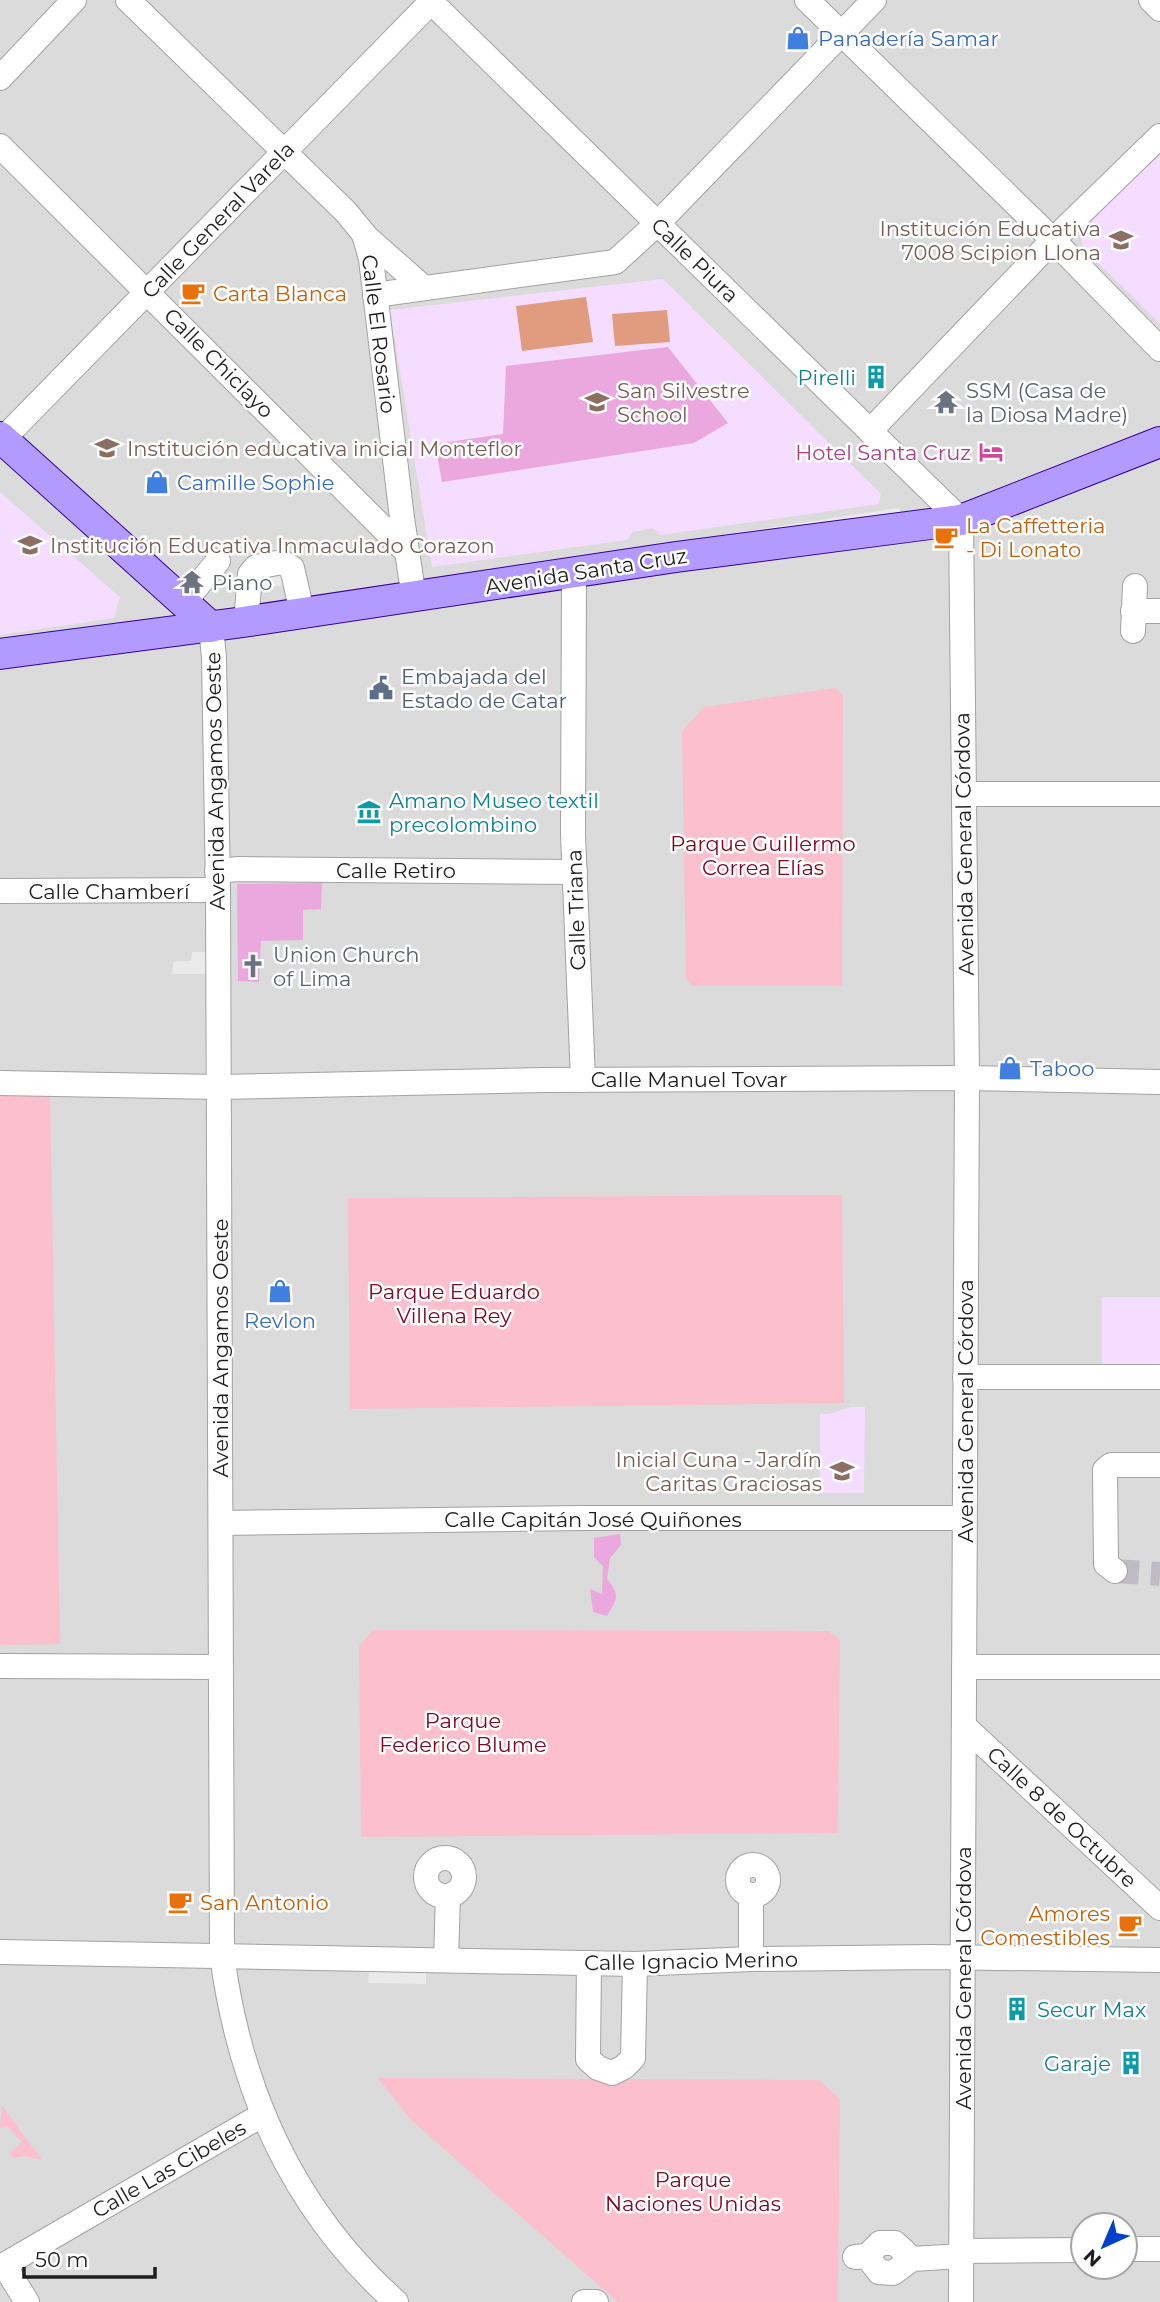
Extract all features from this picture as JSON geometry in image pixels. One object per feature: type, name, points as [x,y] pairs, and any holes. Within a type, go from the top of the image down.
[{"type":"main road","name":"Avenida Angamos Oeste","points":[[1,439],[211,627]]},
{"type":"main road","name":"Avenida Santa Cruz","points":[[0,654],[414,598],[676,556],[961,520],[1160,442]]},
{"type":"street","points":[[0,78],[74,0]]},
{"type":"street","name":"Calle El Rosario","points":[[128,0],[346,212],[364,234],[369,247],[414,598]]},
{"type":"street","points":[[807,0],[1053,240],[1160,349]]},
{"type":"street","points":[[374,295],[615,262],[657,223],[874,0]]},
{"type":"street","points":[[1151,0],[1160,9]]},
{"type":"street","name":"Calle General Varela","points":[[1,439],[431,1]]},
{"type":"street","name":"Calle Piura","points":[[431,1],[961,520]]},
{"type":"street","points":[[870,431],[1053,240],[1160,136]]},
{"type":"street","name":"Calle Chiclayo","points":[[0,146],[407,551]]},
{"type":"street","points":[[364,234],[424,288]]},
{"type":"street","points":[[377,522],[387,525],[402,518]]},
{"type":"street","name":"Avenida General Córdova","points":[[961,520],[967,1078],[961,2302]]},
{"type":"street","points":[[185,601],[218,561]]},
{"type":"street","points":[[246,622],[250,574],[256,567],[269,564],[282,562],[292,568],[302,612]]},
{"type":"street","name":"Calle Triana","points":[[574,573],[575,872],[583,1080]]},
{"type":"street","points":[[1135,586],[1133,621],[1160,611]]},
{"type":"street","name":"Avenida Angamos Oeste","points":[[211,627],[214,658],[218,881],[222,1955],[236,2036],[262,2115],[311,2206],[339,2244],[390,2300]]},
{"type":"street","points":[[964,794],[1160,794]]},
{"type":"street","name":"Calle Retiro","points":[[218,881],[239,869],[575,872]]},
{"type":"street","name":"Calle Chamberí","points":[[0,891],[218,881]]},
{"type":"street","name":"Calle Manuel Tovar","points":[[0,1083],[219,1087],[583,1080],[967,1078],[1160,1082]]},
{"type":"street","points":[[965,1377],[1160,1377]]},
{"type":"street","points":[[1115,1571],[1106,1564],[1105,1471],[1111,1465],[1160,1465]]},
{"type":"street","name":"Calle Capitán José Quiñones","points":[[221,1523],[582,1518],[964,1518]]},
{"type":"street","points":[[0,1666],[220,1667]]},
{"type":"street","points":[[964,1667],[1160,1667]]},
{"type":"street","name":"Calle 8 de Octubre","points":[[964,1726],[1160,1908]]},
{"type":"street","points":[[751,1895],[751,1959]]},
{"type":"street","points":[[446,1959],[447,1896]]},
{"type":"street","name":"Calle Ignacio Merino","points":[[0,1952],[635,1964],[751,1959],[963,1957],[1160,1960]]},
{"type":"street","points":[[589,1963],[588,2059],[598,2068],[612,2073],[624,2067],[633,2057],[635,1964]]},
{"type":"street","name":"Calle Las Cibeles","points":[[2,2262],[262,2115]]},
{"type":"street","points":[[1139,2249],[1160,2249]]},
{"type":"street","points":[[861,2257],[879,2272],[892,2273],[912,2259],[961,2254],[1069,2250]]},
{"type":"street","points":[[2,2262],[26,2302]]},
{"type":"street","points":[[584,2302],[596,2302]]},
{"type":"shaded area","points":[[0,0],[1160,0],[1160,2302],[0,2302]]},
{"type":"shaded area","name":"Institución Educativa 7008 Scipion Llona","points":[[1160,148],[1160,324],[1083,248],[1081,233]]},
{"type":"shaded area","name":"San Silvestre School","points":[[663,279],[881,494],[879,504],[661,535],[653,528],[633,532],[627,540],[432,567],[390,310]]},
{"type":"shaded area","points":[[586,297],[593,342],[522,351],[516,306]]},
{"type":"shaded area","points":[[667,310],[670,342],[615,346],[612,314]]},
{"type":"shaded area","points":[[668,347],[728,423],[694,443],[442,482],[435,444],[503,434],[506,366]]},
{"type":"shaded area","name":"Institución Educativa Inmaculado Corazon","points":[[0,492],[120,597],[114,618],[0,635]]},
{"type":"shaded area","points":[[898,508],[907,520],[706,548],[702,538]]},
{"type":"shaded area","points":[[287,557],[291,584],[253,590],[249,563]]},
{"type":"shaded area","points":[[322,883],[321,909],[303,910],[303,940],[261,941],[259,982],[238,981],[237,884]]},
{"type":"shaded area","points":[[192,952],[210,952],[210,974],[172,974],[173,962],[191,961]]},
{"type":"shaded area","points":[[1102,1297],[1160,1297],[1160,1366],[1102,1366]]},
{"type":"shaded area","name":"Inicial Cuna - Jardín Caritas Graciosas","points":[[851,1407],[865,1407],[864,1493],[820,1493],[820,1414]]},
{"type":"shaded area","points":[[620,1534],[621,1545],[610,1558],[607,1579],[616,1597],[607,1616],[593,1612],[590,1589],[602,1594],[603,1566],[594,1557],[594,1538]]},
{"type":"shaded area","points":[[369,1968],[426,1969],[426,1984],[368,1983]]},
{"type":"green space","name":"Parque Guillermo Correa Elías","points":[[835,688],[843,695],[842,986],[692,986],[686,979],[682,731],[704,707]]},
{"type":"green space","points":[[50,1093],[60,1644],[0,1645],[0,1094]]},
{"type":"green space","name":"Parque Eduardo Villena Rey","points":[[842,1195],[844,1403],[350,1409],[348,1198]]},
{"type":"green space","name":"Parque Federico Blume","points":[[373,1630],[828,1631],[840,1640],[838,1833],[361,1837],[359,1646]]},
{"type":"green space","name":"Parque Naciones Unidas","points":[[378,2078],[819,2080],[840,2099],[838,2302],[618,2302],[410,2119]]},
{"type":"green space","points":[[2,2106],[42,2160],[25,2156],[14,2158],[9,2154],[22,2142],[8,2127],[0,2128]]},
{"type":"tunnel","points":[[1115,1571],[1160,1574]]},
{"type":"place","name":"Panadería Samar","points":[[798,38]]},
{"type":"place","name":"Institución Educativa 7008 Scipion Llona","points":[[1121,240]]},
{"type":"place","name":"Carta Blanca","points":[[193,293]]},
{"type":"place","name":"Pirelli","points":[[876,377]]},
{"type":"place","name":"San Silvestre School","points":[[597,402]]},
{"type":"place","name":"SSM (Casa de la Diosa Madre)","points":[[946,402]]},
{"type":"place","name":"Institución educativa inicial Monteflor","points":[[107,448]]},
{"type":"place","name":"Hotel Santa Cruz","points":[[991,452]]},
{"type":"place","name":"Camille Sophie","points":[[157,482]]},
{"type":"place","name":"La Caffetteria - Di Lonato","points":[[946,537]]},
{"type":"place","name":"Institución Educativa Inmaculado Corazon","points":[[30,545]]},
{"type":"place","name":"Piano","points":[[192,582]]},
{"type":"place","name":"Embajada del Estado de Catar","points":[[381,688]]},
{"type":"place","name":"Amano Museo textil precolombino","points":[[369,812]]},
{"type":"place","name":"Union Church of Lima","points":[[253,966]]},
{"type":"place","name":"Taboo","points":[[1010,1068]]},
{"type":"place","name":"Revlon","points":[[280,1291]]},
{"type":"place","name":"Inicial Cuna - Jardín Caritas Graciosas","points":[[842,1471]]},
{"type":"place","name":"San Antonio","points":[[180,1902]]},
{"type":"place","name":"Amores Comestibles","points":[[1130,1925]]},
{"type":"place","name":"Secur Max","points":[[1017,2009]]},
{"type":"place","name":"Garaje","points":[[1131,2063]]}]
